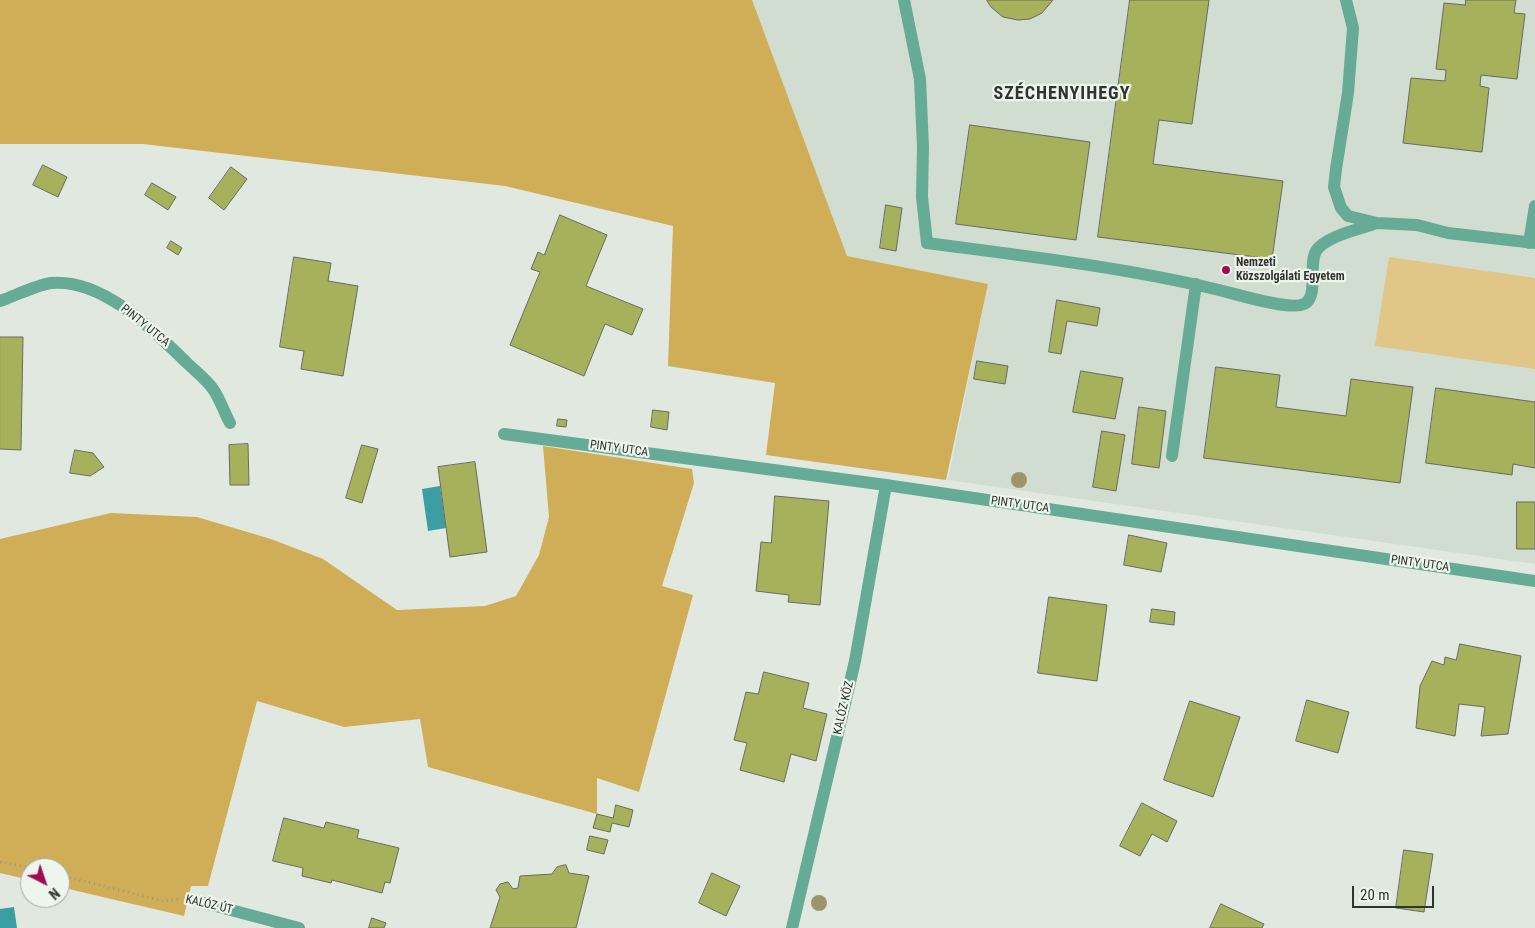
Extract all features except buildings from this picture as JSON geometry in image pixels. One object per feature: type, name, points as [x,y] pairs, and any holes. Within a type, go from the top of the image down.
[{"type":"street","points":[[904,0],[920,79],[923,147],[922,197],[927,243],[1130,271],[1196,284],[1279,304],[1296,306],[1305,304],[1313,290],[1311,281],[1316,251],[1331,239],[1377,223]]},
{"type":"street","points":[[1346,0],[1353,28],[1348,93],[1334,187],[1341,208],[1348,216],[1377,223],[1418,224],[1448,233],[1532,243],[1535,206]]},
{"type":"street","name":"PINTY UTCA","points":[[0,301],[50,283],[69,284],[85,288],[112,300],[132,313],[213,388],[230,423]]},
{"type":"street","points":[[1172,456],[1196,284]]},
{"type":"street","name":"PINTY UTCA","points":[[504,434],[886,485],[1535,581]]},
{"type":"street","name":"KALÓZ KÖZ","points":[[792,928],[855,662],[886,485]]},
{"type":"street","name":"KALÓZ ÚT","points":[[197,901],[300,928]]},
{"type":"path","points":[[0,862],[20,866]]},
{"type":"path","name":"KALÓZ ÚT","points":[[70,878],[163,901],[188,898],[197,901]]},
{"type":"shaded area","points":[[0,0],[752,0],[847,256],[988,284],[946,480],[766,455],[775,383],[668,366],[673,226],[505,186],[143,144],[0,144]]},
{"type":"shaded area","name":"Nemzeti Közszolgálati Egyetem","points":[[728,0],[1535,0],[1535,564],[948,480],[988,284],[847,256]]},
{"type":"shaded area","points":[[1389,257],[1535,278],[1535,369],[1375,346]]},
{"type":"shaded area","points":[[543,446],[692,469],[694,483],[662,586],[693,595],[639,792],[597,778],[597,814],[428,767],[420,719],[344,727],[257,701],[208,886],[191,886],[184,916],[70,889],[70,858],[20,858],[20,878],[0,873],[0,539],[111,513],[197,517],[271,539],[323,559],[397,610],[485,606],[516,596],[539,555],[549,517]]},
{"type":"water","points":[[440,486],[446,528],[428,531],[422,489]]},
{"type":"water","points":[[14,907],[17,928],[0,928],[0,909]]},
{"type":"place","name":"Nemzeti Közszolgálati Egyetem","points":[[1226,270]]},
{"type":"district","name":"SZÉCHENYIHEGY","points":[[1062,94]]}]
